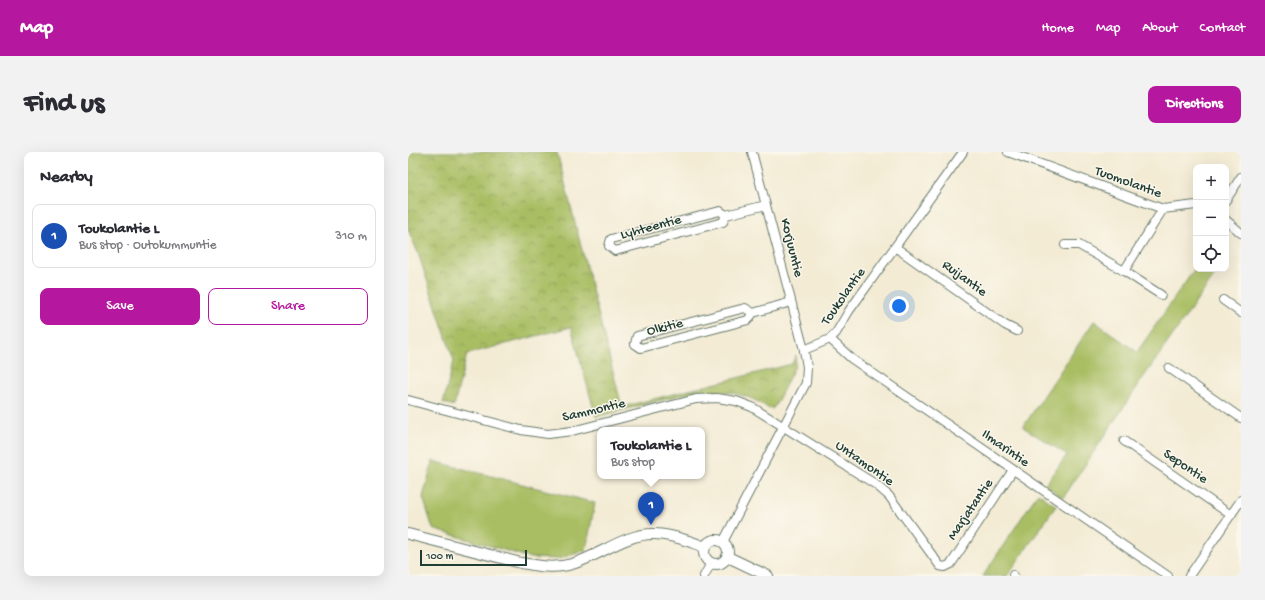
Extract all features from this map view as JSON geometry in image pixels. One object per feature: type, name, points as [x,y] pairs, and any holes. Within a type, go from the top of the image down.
[{"type":"main road","points":[[408,534],[521,563],[538,566],[560,567],[573,564],[634,538],[654,534],[679,537],[705,547]]},
{"type":"main road","points":[[715,540],[723,542],[728,548],[728,556],[723,563],[715,564],[708,561],[704,554],[705,547],[715,540]]},
{"type":"main road","points":[[728,556],[768,576]]},
{"type":"street","name":"Korjuuntie","points":[[752,152],[804,350]]},
{"type":"street","name":"Toukolantie","points":[[804,350],[830,339],[836,333],[849,312],[963,152]]},
{"type":"street","name":"Tuomolantie","points":[[1009,152],[1163,210],[1193,205]]},
{"type":"street","points":[[1229,195],[1241,177]]},
{"type":"street","name":"Lyhteentie","points":[[726,215],[723,222],[672,236],[615,250],[609,246],[611,239],[720,211],[726,215],[766,205]]},
{"type":"street","points":[[1124,271],[1163,210]]},
{"type":"street","points":[[1229,223],[1241,233]]},
{"type":"street","points":[[669,224],[672,236]]},
{"type":"street","points":[[1065,245],[1079,245],[1124,271],[1160,295]]},
{"type":"street","name":"Ruijantie","points":[[895,247],[1005,325],[1018,331]]},
{"type":"street","points":[[1223,300],[1241,313]]},
{"type":"street","name":"Olkitie","points":[[753,313],[745,308],[638,336],[635,344],[641,348],[748,320],[753,313],[791,302]]},
{"type":"street","points":[[694,322],[698,333]]},
{"type":"street","name":"Ilmarintie","points":[[830,339],[852,359],[1168,576]]},
{"type":"street","points":[[723,542],[806,383],[807,367],[804,350]]},
{"type":"street","points":[[1169,368],[1241,418]]},
{"type":"street","name":"Sammontie","points":[[408,400],[521,430],[548,434],[572,431],[696,399],[717,398],[736,401],[752,407],[783,425]]},
{"type":"street","name":"Untamontie","points":[[783,425],[875,484],[889,496],[940,566],[945,567],[950,564]]},
{"type":"street","name":"Sepontie","points":[[1124,441],[1231,514]]},
{"type":"street","name":"Marjatantie","points":[[950,564],[1013,470]]},
{"type":"street","points":[[1189,576],[1241,500]]},
{"type":"street","points":[[704,576],[711,563]]},
{"type":"green space","points":[[408,152],[557,152],[622,407],[792,364],[796,355],[795,366],[775,406],[772,409],[753,399],[735,393],[705,391],[689,393],[596,417],[571,327],[467,354],[454,406],[443,403],[454,361],[418,253],[408,229]]},
{"type":"green space","points":[[1193,271],[1217,272],[1143,378],[1063,498],[1045,485],[1067,455],[1023,427],[1094,321],[1137,352]]},
{"type":"green space","points":[[433,461],[595,503],[586,550],[559,559],[531,558],[433,529],[423,497]]},
{"type":"green space","points":[[1038,493],[1056,506],[1007,576],[983,576]]},
{"type":"place","name":"Toukolantie L","points":[[651,525]]}]
